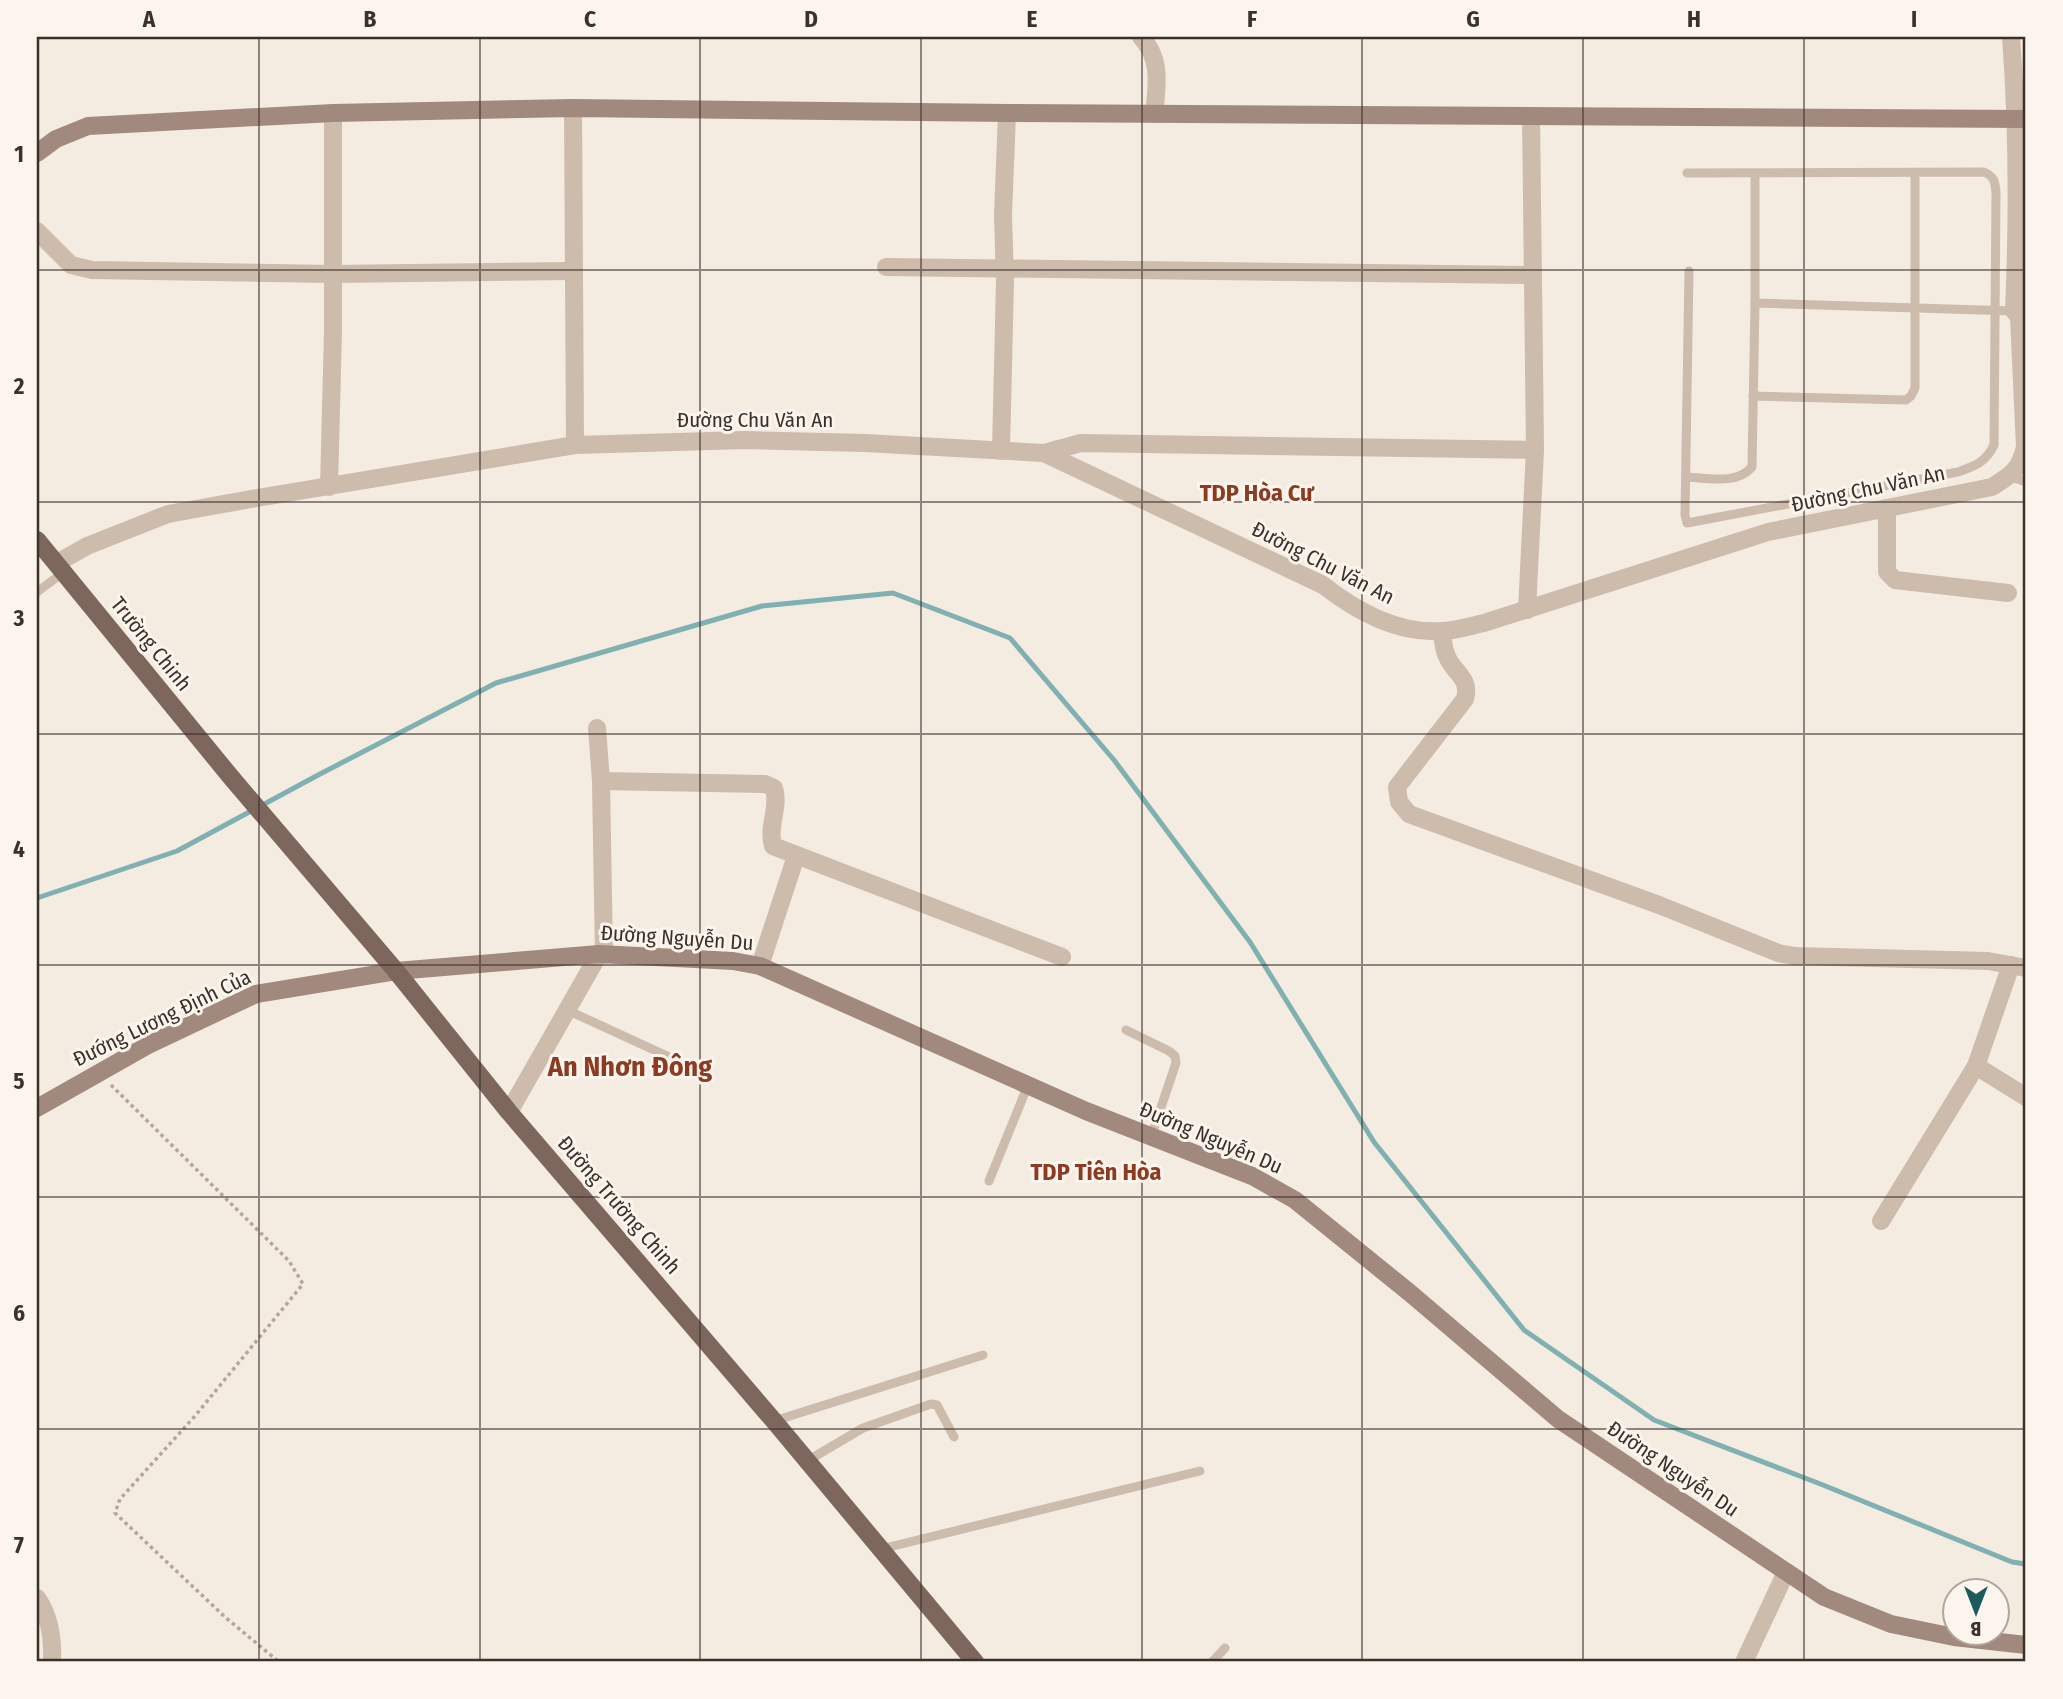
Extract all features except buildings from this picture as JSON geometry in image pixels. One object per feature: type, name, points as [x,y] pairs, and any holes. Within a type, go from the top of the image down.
[{"type":"main road","name":"Trường Chinh","points":[[37,540],[230,776]]},
{"type":"main road","name":"Đường Trường Chinh","points":[[230,776],[396,971],[509,1112],[774,1421],[975,1662]]},
{"type":"street","points":[[1141,37],[1150,46],[1158,68],[1154,114]]},
{"type":"street","name":"Đường Chu Văn An","points":[[60,568],[87,546],[168,514],[575,444],[745,440],[865,443],[1044,453],[1322,585],[1348,605],[1378,620],[1414,630],[1442,631],[1527,610],[1768,532],[1992,487],[2018,479],[2025,447],[2019,317],[2005,311],[2023,117],[2011,37]]},
{"type":"street","points":[[37,153],[56,139],[88,126],[332,113],[573,108],[1154,114],[2023,117]]},
{"type":"street","points":[[573,108],[575,444]]},
{"type":"street","points":[[329,487],[333,274],[332,113]]},
{"type":"street","points":[[1000,451],[1007,113]]},
{"type":"street","points":[[1527,610],[1535,450],[1531,116]]},
{"type":"street","points":[[37,231],[71,265],[92,270],[333,274],[574,271]]},
{"type":"street","points":[[886,267],[1533,275]]},
{"type":"street","points":[[1044,453],[1081,443],[1535,450]]},
{"type":"street","points":[[1886,508],[1889,576],[1895,580],[2008,593]]},
{"type":"street","points":[[1442,631],[1446,655],[1468,689],[1465,699],[1396,787],[1399,802],[1409,814],[1659,905],[1778,953],[1795,956],[1988,961],[2019,966],[1976,1066],[1881,1221]]},
{"type":"street","points":[[509,1112],[601,954],[601,781],[597,728]]},
{"type":"street","points":[[601,781],[765,784],[774,788],[777,798],[769,835],[772,846],[1062,957]]},
{"type":"street","points":[[760,966],[796,856]]},
{"type":"street","name":"Đường Nguyễn Du","points":[[396,971],[601,954],[733,961],[760,966],[1027,1085],[1252,1176],[1295,1200],[1410,1293],[1558,1419],[1824,1597],[1891,1624],[1954,1637],[2026,1645]]},
{"type":"street","name":"Đướng Lương Định Của","points":[[37,1108],[150,1044],[256,994],[396,971]]},
{"type":"street","points":[[1976,1066],[2026,1097]]},
{"type":"street","points":[[1744,1662],[1786,1572]]},
{"type":"street","points":[[37,1598],[44,1608],[49,1625],[52,1662]]},
{"type":"lane","points":[[1687,173],[1984,172],[1995,180],[2005,311],[1994,445],[1990,454],[1979,465],[1958,472],[1687,523],[1689,271]]},
{"type":"lane","points":[[1686,477],[1737,479],[1752,467],[1755,174]]},
{"type":"lane","points":[[1753,396],[1906,400],[1911,396],[1915,388],[1917,308],[1915,174]]},
{"type":"lane","points":[[1755,303],[2005,311]]},
{"type":"lane","points":[[37,592],[60,568]]},
{"type":"lane","points":[[567,1010],[678,1061]]},
{"type":"lane","points":[[1126,1030],[1175,1056],[1176,1063],[1151,1137]]},
{"type":"lane","points":[[989,1181],[1027,1085]]},
{"type":"lane","points":[[774,1421],[983,1355]]},
{"type":"lane","points":[[807,1461],[863,1429],[931,1404],[940,1409],[954,1437]]},
{"type":"lane","points":[[881,1549],[1200,1471]]},
{"type":"lane","points":[[1212,1662],[1225,1648]]},
{"type":"path","points":[[99,1072],[289,1261],[303,1284],[195,1416],[120,1499],[116,1513],[225,1617],[279,1662]]},
{"type":"waterway","points":[[37,898],[177,851],[496,683],[762,606],[893,593],[1010,638],[1114,760],[1250,942],[1374,1142],[1524,1330],[1654,1420],[2012,1562],[2026,1564]]},
{"type":"district","name":"TDP Hòa Cư","points":[[1257,493]]},
{"type":"district","name":"An Nhơn Đông","points":[[630,1066]]},
{"type":"district","name":"TDP Tiên Hòa","points":[[1096,1172]]}]
